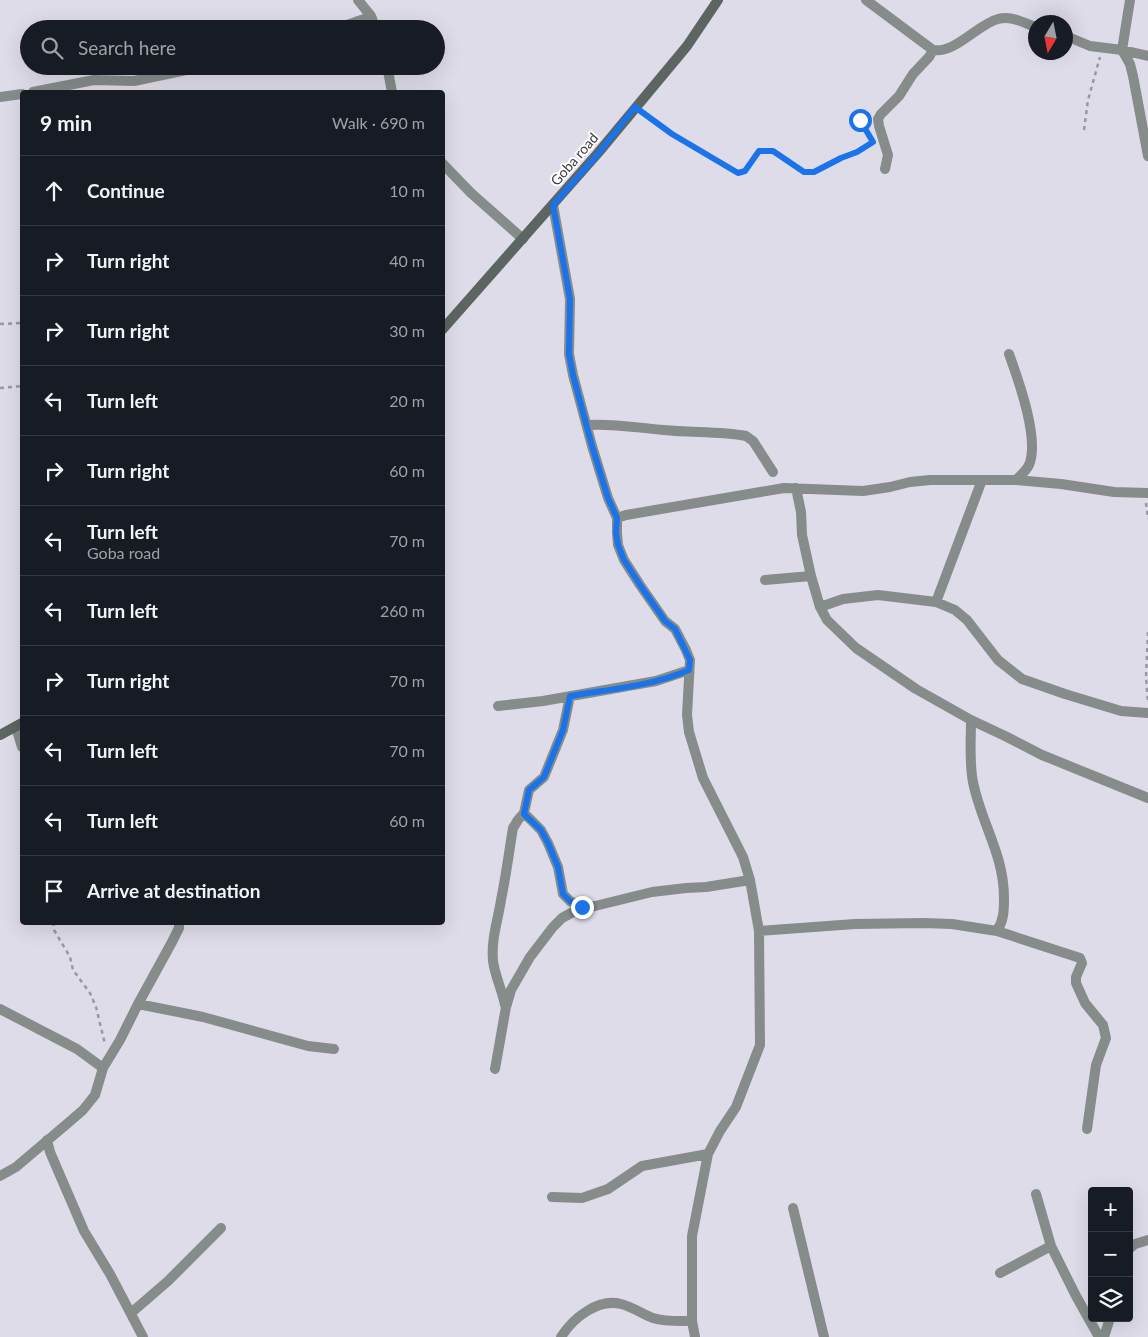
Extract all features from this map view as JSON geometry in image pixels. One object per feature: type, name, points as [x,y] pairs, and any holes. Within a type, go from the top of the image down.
[{"type":"main road","name":"Goba road","points":[[445,327],[598,154],[687,46],[718,0]]},
{"type":"main road","points":[[0,735],[19,725]]},
{"type":"street","points":[[358,0],[373,20]]},
{"type":"street","points":[[866,0],[933,50],[937,51],[954,45],[998,19],[1015,19],[1028,24]]},
{"type":"street","points":[[1130,0],[1122,50],[1130,64],[1133,76],[1148,156]]},
{"type":"street","points":[[362,20],[371,16]]},
{"type":"street","points":[[1073,39],[1090,46],[1148,56]]},
{"type":"street","points":[[885,169],[888,155],[878,119],[904,89],[913,74],[933,50]]},
{"type":"street","points":[[43,90],[94,80],[134,81],[162,75]]},
{"type":"street","points":[[389,75],[392,90]]},
{"type":"street","points":[[0,97],[20,94]]},
{"type":"street","points":[[445,166],[471,193],[523,239]]},
{"type":"street","points":[[553,205],[570,299],[569,354],[575,384],[608,498],[617,518],[616,533],[618,545],[624,560],[640,585],[665,621],[675,629],[690,660],[687,715],[689,732],[703,778],[743,857],[750,880],[759,931],[760,1045],[736,1108],[720,1131],[708,1154],[692,1236],[692,1321],[695,1337]]},
{"type":"street","points":[[1009,354],[1023,392],[1032,445],[1029,464],[1016,480]]},
{"type":"street","points":[[587,425],[611,424],[746,436],[752,441],[773,472]]},
{"type":"street","points":[[936,602],[982,480]]},
{"type":"street","points":[[617,518],[658,509],[784,488],[863,491],[910,482],[1016,480],[1114,492],[1147,494]]},
{"type":"street","points":[[796,488],[801,512],[802,535],[820,607],[827,620],[868,657],[938,703],[971,720],[1042,755],[1148,798]]},
{"type":"street","points":[[766,580],[811,576]]},
{"type":"street","points":[[820,607],[843,599],[878,595],[936,602],[955,610],[968,620],[998,660],[1022,679],[1121,711],[1148,713]]},
{"type":"street","points":[[498,706],[543,701],[656,681],[689,670]]},
{"type":"street","points":[[506,1007],[493,960],[495,927],[513,828],[524,814],[529,790],[544,777],[563,730],[570,696]]},
{"type":"street","points":[[971,720],[973,782],[978,803],[1002,867],[1004,914],[1003,922],[998,931]]},
{"type":"street","points":[[524,814],[541,830],[548,843],[558,867],[563,894],[570,901],[582,907]]},
{"type":"street","points":[[495,1068],[506,1007],[516,980],[530,957],[562,918],[582,907],[595,906],[652,892],[706,888],[750,880]]},
{"type":"street","points":[[759,931],[855,924],[923,922],[952,924],[998,931],[1081,960],[1082,963],[1076,977],[1076,983],[1082,998],[1103,1024],[1106,1038],[1096,1065],[1087,1129]]},
{"type":"street","points":[[0,1176],[16,1167],[83,1110],[95,1095],[105,1064],[120,1040],[172,942],[179,925]]},
{"type":"street","points":[[138,1004],[203,1018],[308,1046],[334,1048]]},
{"type":"street","points":[[0,1009],[105,1064]]},
{"type":"street","points":[[47,1140],[50,1152],[84,1231],[131,1312],[143,1337]]},
{"type":"street","points":[[552,1197],[582,1198],[608,1189],[642,1166],[708,1154]]},
{"type":"street","points":[[1036,1194],[1051,1246],[1099,1337]]},
{"type":"street","points":[[793,1208],[824,1337]]},
{"type":"street","points":[[131,1312],[168,1281],[221,1228]]},
{"type":"street","points":[[1133,1246],[1148,1240]]},
{"type":"street","points":[[1000,1273],[1051,1246]]},
{"type":"street","points":[[561,1337],[573,1322],[596,1305],[620,1304],[654,1318],[692,1321]]},
{"type":"street","points":[[1104,1337],[1109,1322]]},
{"type":"path","points":[[1084,130],[1088,100],[1102,48]]},
{"type":"path","points":[[635,107],[672,134],[738,173],[745,171],[759,151],[773,151],[804,172],[814,172],[857,152],[873,142],[860,120]]},
{"type":"path","points":[[0,324],[20,323]]},
{"type":"path","points":[[0,388],[20,386]]},
{"type":"path","points":[[1147,494],[1148,519]]},
{"type":"path","points":[[1148,632],[1146,677],[1148,703]]},
{"type":"path","points":[[54,925],[54,930],[70,957],[73,970],[90,993],[96,1007],[105,1044],[105,1064]]},
{"type":"route","points":[[582,907],[570,901],[563,894],[558,867],[548,843],[541,830],[524,814],[529,790],[544,777],[563,730],[570,696],[621,688],[674,676],[689,670],[690,660],[675,629],[665,621],[640,585],[624,560],[618,545],[616,533],[617,518],[608,498],[592,446],[573,375],[569,354],[570,299],[553,205],[598,154],[635,107],[672,134],[726,168],[738,173],[745,171],[759,151],[773,151],[804,172],[814,172],[857,152],[873,142],[860,120]]}]
